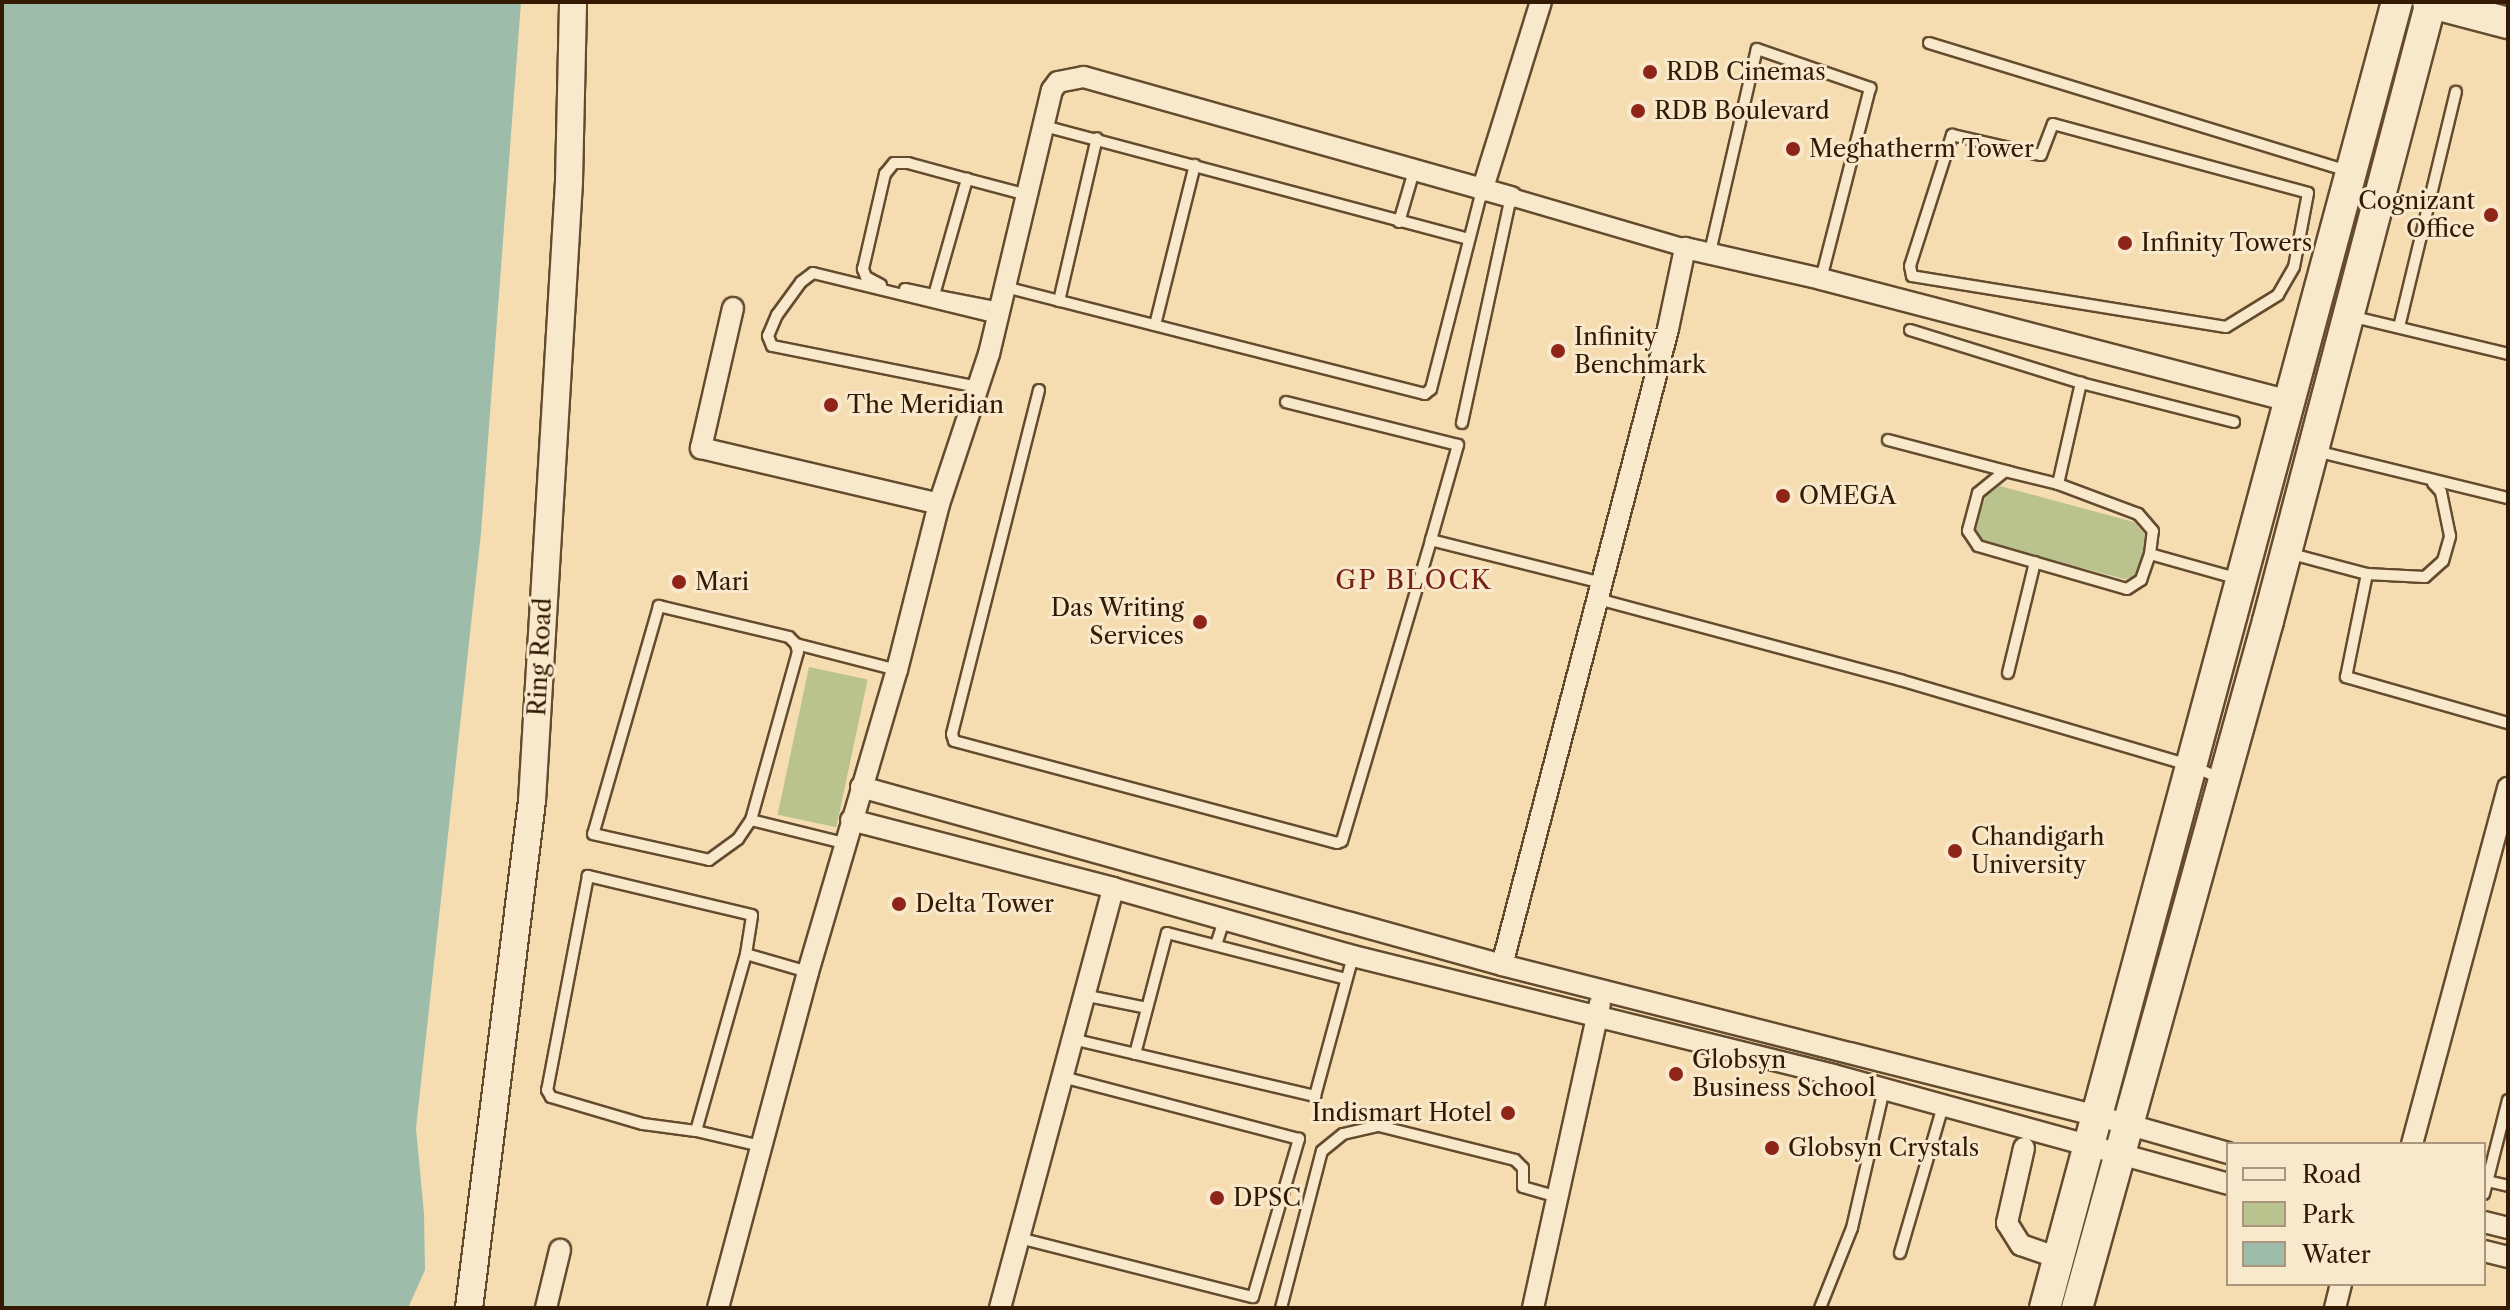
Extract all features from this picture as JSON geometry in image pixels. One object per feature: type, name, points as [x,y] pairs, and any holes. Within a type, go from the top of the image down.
[{"type":"main road","points":[[2045,1308],[2244,580],[2397,2]]},
{"type":"main road","points":[[2077,1308],[2130,1127],[2286,553],[2430,2],[2508,23]]},
{"type":"main road","points":[[2289,410],[2316,439]]},
{"type":"street","name":"Ring Road","points":[[469,1308],[532,801],[569,181],[573,2]]},
{"type":"street","points":[[1482,191],[1541,2]]},
{"type":"street","points":[[718,1308],[844,843],[897,670],[939,504],[978,387],[1052,90],[1058,82],[1084,77],[1685,248],[1821,279],[2289,410]]},
{"type":"street","points":[[1502,965],[1668,329],[1685,248]]},
{"type":"street","points":[[733,308],[701,448],[939,504]]},
{"type":"street","points":[[861,787],[1502,965],[2098,1116],[2226,1152]]},
{"type":"street","points":[[2413,1142],[2508,788]]},
{"type":"street","points":[[851,820],[1113,888],[1353,956],[1597,1014],[1884,1089],[2121,1157],[2226,1183]]},
{"type":"street","points":[[1000,1308],[1113,888]]},
{"type":"street","points":[[1533,1308],[1603,991]]},
{"type":"street","points":[[2024,1148],[2007,1223],[2021,1245],[2058,1258]]},
{"type":"street","points":[[2486,1222],[2508,1228]]},
{"type":"street","points":[[546,1308],[560,1250]]},
{"type":"street","points":[[2486,1252],[2508,1257]]},
{"type":"street","points":[[2335,1308],[2340,1286]]},
{"type":"lane","points":[[1929,43],[2352,173]]},
{"type":"lane","points":[[1710,252],[1757,49],[1870,88],[1821,279]]},
{"type":"lane","points":[[2399,327],[2456,92]]},
{"type":"lane","points":[[2053,124],[2302,190],[2310,197],[2301,241],[2294,267],[2278,295],[2226,327],[1912,276],[1909,271],[1952,135],[2041,155],[2053,124]]},
{"type":"lane","points":[[1044,126],[1469,239]]},
{"type":"lane","points":[[1059,301],[1097,138]]},
{"type":"lane","points":[[998,313],[934,295],[874,283],[866,277],[863,269],[881,187],[885,174],[894,163],[908,163],[1027,195]]},
{"type":"lane","points":[[1155,325],[1195,165]]},
{"type":"lane","points":[[1399,222],[1414,171]]},
{"type":"lane","points":[[934,295],[967,179]]},
{"type":"lane","points":[[1005,287],[1425,394],[1431,389],[1482,191]]},
{"type":"lane","points":[[1462,423],[1511,197]]},
{"type":"lane","points":[[2301,241],[2332,248]]},
{"type":"lane","points":[[978,387],[772,346],[768,336],[785,304],[813,273],[998,313]]},
{"type":"lane","points":[[2349,315],[2508,354]]},
{"type":"lane","points":[[1910,330],[2081,383],[2234,422]]},
{"type":"lane","points":[[2058,484],[2081,383]]},
{"type":"lane","points":[[1039,390],[952,734],[954,741],[1337,843],[1342,841],[1458,445],[1286,402]]},
{"type":"lane","points":[[2316,439],[2433,483],[2508,498]]},
{"type":"lane","points":[[1888,440],[2058,484],[2138,514],[2153,531],[2150,554],[2141,580],[2127,589],[1978,546],[1968,531],[1978,493],[2005,471],[2012,473]]},
{"type":"lane","points":[[2286,553],[2367,574],[2425,577],[2443,561],[2450,536],[2441,492],[2433,483]]},
{"type":"lane","points":[[1431,540],[2193,766],[2224,781]]},
{"type":"lane","points":[[2150,554],[2244,580]]},
{"type":"lane","points":[[2008,673],[2035,562]]},
{"type":"lane","points":[[2367,574],[2346,677],[2508,723]]},
{"type":"lane","points":[[796,644],[798,652],[751,820],[738,839],[709,860],[593,834],[659,606],[789,637],[796,644],[897,670]]},
{"type":"lane","points":[[751,820],[844,843]]},
{"type":"lane","points":[[696,1131],[746,954],[752,915],[588,876],[548,1095],[643,1124],[696,1131],[761,1146]]},
{"type":"lane","points":[[1216,945],[1224,920]]},
{"type":"lane","points":[[1135,1054],[1167,933],[1346,979]]},
{"type":"lane","points":[[746,954],[808,972]]},
{"type":"lane","points":[[1072,1039],[1315,1096],[1353,956]]},
{"type":"lane","points":[[1083,995],[1147,1008]]},
{"type":"lane","points":[[1019,1238],[1253,1297],[1299,1139],[1062,1077]]},
{"type":"lane","points":[[1820,1308],[1852,1228],[1884,1089]]},
{"type":"lane","points":[[2486,1185],[2508,1100]]},
{"type":"lane","points":[[1900,1253],[1943,1106]]},
{"type":"lane","points":[[1281,1308],[1322,1151],[1343,1134],[1379,1126],[1515,1160],[1523,1168],[1523,1187],[1557,1197]]},
{"type":"lane","points":[[2487,1181],[2508,1186]]},
{"type":"green space","points":[[2000,486],[2134,522],[2148,538],[2139,577],[2124,579],[1984,542],[1972,527],[1986,496]]},
{"type":"green space","points":[[809,667],[868,679],[836,827],[778,815]]},
{"type":"water","points":[[2,2],[521,2],[481,533],[416,1128],[424,1214],[425,1270],[408,1308],[2,1308]]},
{"type":"place","name":"RDB Cinemas","points":[[1650,72]]},
{"type":"place","name":"RDB Boulevard","points":[[1638,111]]},
{"type":"place","name":"Meghatherm Tower","points":[[1793,149]]},
{"type":"place","name":"Cognizant Office","points":[[2491,215]]},
{"type":"place","name":"Infinity Towers","points":[[2125,243]]},
{"type":"place","name":"Infinity Benchmark","points":[[1558,351]]},
{"type":"place","name":"The Meridian","points":[[831,405]]},
{"type":"place","name":"OMEGA","points":[[1783,496]]},
{"type":"place","name":"Mari","points":[[679,582]]},
{"type":"place","name":"Das Writing Services","points":[[1200,622]]},
{"type":"place","name":"Chandigarh University","points":[[1955,851]]},
{"type":"place","name":"Delta Tower","points":[[899,904]]},
{"type":"place","name":"Globsyn Business School","points":[[1676,1074]]},
{"type":"place","name":"Indismart Hotel","points":[[1508,1113]]},
{"type":"place","name":"Globsyn Crystals","points":[[1772,1148]]},
{"type":"place","name":"DPSC","points":[[1217,1198]]},
{"type":"district","name":"GP BLOCK","points":[[1414,581]]}]
